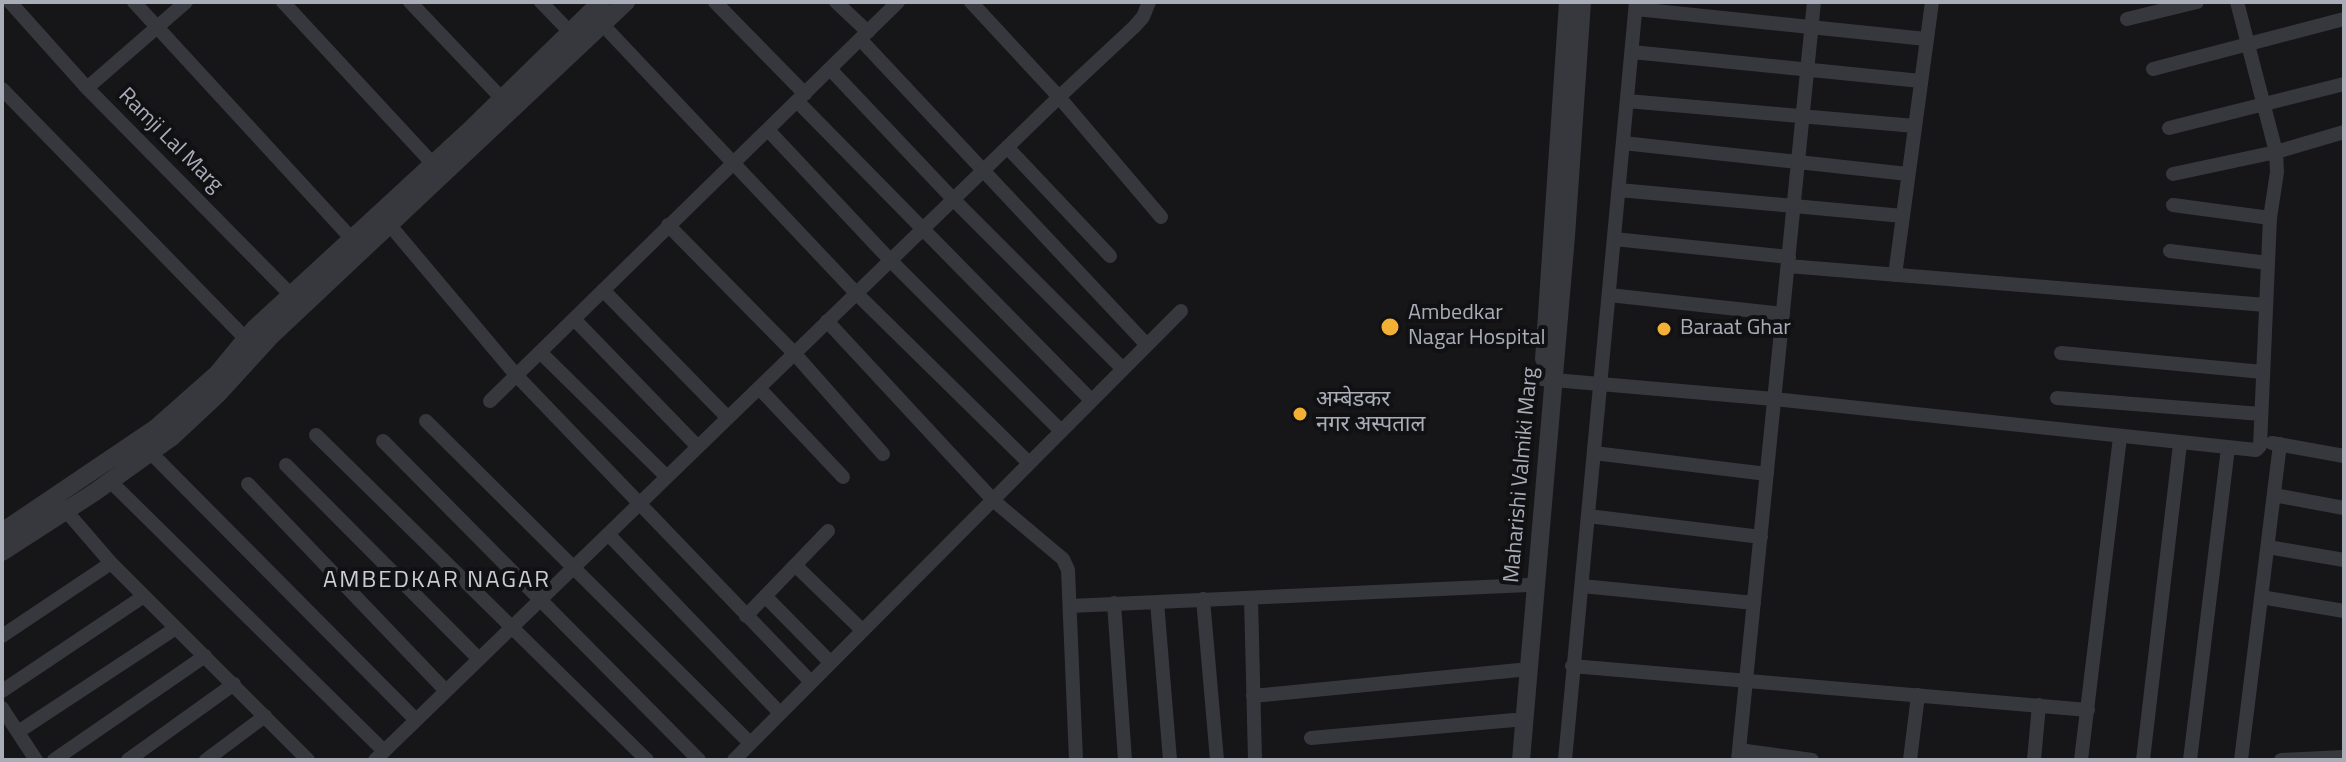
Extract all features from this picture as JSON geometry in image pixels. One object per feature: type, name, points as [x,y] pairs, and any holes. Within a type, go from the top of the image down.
[{"type":"street","name":"Ramji Lal Marg","points":[[10,2],[87,88],[297,301]]},
{"type":"street","points":[[134,2],[352,239]]},
{"type":"street","points":[[87,88],[186,2]]},
{"type":"street","points":[[283,2],[433,164]]},
{"type":"street","points":[[410,2],[507,104]]},
{"type":"street","points":[[541,2],[570,32]]},
{"type":"street","points":[[2,552],[156,428],[217,374],[246,339],[297,301],[507,104],[570,32],[601,2]]},
{"type":"street","points":[[2,532],[110,481],[172,437],[218,394],[271,336],[297,301],[352,239],[385,219],[433,164],[603,25],[626,2]]},
{"type":"street","points":[[715,2],[922,229],[1091,400]]},
{"type":"street","points":[[836,2],[984,169],[1146,344]]},
{"type":"street","points":[[490,401],[898,2]]},
{"type":"street","points":[[971,2],[1059,97],[1161,217]]},
{"type":"street","points":[[110,481],[380,756],[1134,27],[1143,17],[1149,2]]},
{"type":"street","name":"Maharishi Valmiki Marg","points":[[1521,760],[1548,380],[1568,2]]},
{"type":"street","name":"Maharishi Valmiki Marg","points":[[1510,760],[1582,2]]},
{"type":"street","points":[[1812,760],[1739,755],[1814,2]]},
{"type":"street","points":[[1895,275],[1932,2]]},
{"type":"street","points":[[2127,19],[2197,2]]},
{"type":"street","points":[[1548,380],[1774,399],[2256,450],[2260,440],[2270,218],[2277,172],[2276,152],[2237,2]]},
{"type":"street","points":[[1565,760],[1636,5],[1926,39]]},
{"type":"street","points":[[2153,69],[2344,19]]},
{"type":"street","points":[[603,25],[856,293],[1029,463]]},
{"type":"street","points":[[1632,52],[1921,81]]},
{"type":"street","points":[[830,69],[953,199],[1122,368]]},
{"type":"street","points":[[2169,128],[2344,84]]},
{"type":"street","points":[[2,89],[246,339]]},
{"type":"street","points":[[1627,101],[1915,126]]},
{"type":"street","points":[[768,130],[890,260],[1060,430]]},
{"type":"street","points":[[2173,174],[2276,152],[2344,132]]},
{"type":"street","points":[[1623,143],[1908,174]]},
{"type":"street","points":[[1007,147],[1110,256]]},
{"type":"street","points":[[1619,190],[1903,216]]},
{"type":"street","points":[[2173,205],[2270,218]]},
{"type":"street","points":[[385,219],[516,375],[811,682]]},
{"type":"street","points":[[668,225],[794,353],[883,454]]},
{"type":"street","points":[[1614,239],[1895,275],[2266,305]]},
{"type":"street","points":[[2170,251],[2268,263]]},
{"type":"street","points":[[603,290],[728,418]]},
{"type":"street","points":[[1609,295],[1783,314]]},
{"type":"street","points":[[734,760],[1181,311]]},
{"type":"street","points":[[574,319],[698,447]]},
{"type":"street","points":[[827,321],[994,501],[1063,559],[1068,570],[1076,760]]},
{"type":"street","points":[[540,352],[667,477]]},
{"type":"street","points":[[2061,353],[2263,372]]},
{"type":"street","points":[[759,388],[843,477]]},
{"type":"street","points":[[2057,398],[2261,414]]},
{"type":"street","points":[[426,421],[750,743]]},
{"type":"street","points":[[316,435],[647,760]]},
{"type":"street","points":[[2081,760],[2120,437]]},
{"type":"street","points":[[2260,440],[2344,456]]},
{"type":"street","points":[[383,441],[699,760]]},
{"type":"street","points":[[2143,760],[2180,444]]},
{"type":"street","points":[[2241,760],[2280,444]]},
{"type":"street","points":[[2190,760],[2228,448]]},
{"type":"street","points":[[150,452],[416,720]]},
{"type":"street","points":[[1594,453],[1767,474]]},
{"type":"street","points":[[286,465],[479,659]]},
{"type":"street","points":[[248,484],[446,691]]},
{"type":"street","points":[[2274,495],[2344,508]]},
{"type":"street","points":[[60,504],[111,563],[234,684],[300,757]]},
{"type":"street","points":[[1588,516],[1761,537]]},
{"type":"street","points":[[746,616],[828,531]]},
{"type":"street","points":[[608,534],[780,713]]},
{"type":"street","points":[[2268,547],[2344,560]]},
{"type":"street","points":[[2,636],[111,563]]},
{"type":"street","points":[[795,565],[862,630]]},
{"type":"street","points":[[1070,606],[1528,585]]},
{"type":"street","points":[[1582,586],[1754,603]]},
{"type":"street","points":[[2,691],[144,596]]},
{"type":"street","points":[[765,596],[830,662]]},
{"type":"street","points":[[2261,597],[2344,611]]},
{"type":"street","points":[[1251,598],[1255,760]]},
{"type":"street","points":[[1203,599],[1217,760]]},
{"type":"street","points":[[1157,602],[1170,760]]},
{"type":"street","points":[[1114,603],[1125,760]]},
{"type":"street","points":[[18,732],[176,628]]},
{"type":"street","points":[[54,760],[205,656]]},
{"type":"street","points":[[1572,666],[2088,710]]},
{"type":"street","points":[[1253,696],[1519,670]]},
{"type":"street","points":[[128,760],[234,684]]},
{"type":"street","points":[[1910,760],[1918,695]]},
{"type":"street","points":[[2034,760],[2039,705]]},
{"type":"street","points":[[2,708],[36,760]]},
{"type":"street","points":[[206,760],[265,716]]},
{"type":"street","points":[[1311,738],[1514,720]]},
{"type":"street","points":[[2281,760],[2344,757]]},
{"type":"place","name":"Ambedkar Nagar Hospital","points":[[1390,327]]},
{"type":"place","name":"Baraat Ghar","points":[[1664,329]]},
{"type":"place","name":"अम्बेडकर नगर अस्पताल","points":[[1300,414]]},
{"type":"district","name":"AMBEDKAR NAGAR","points":[[437,581]]}]
